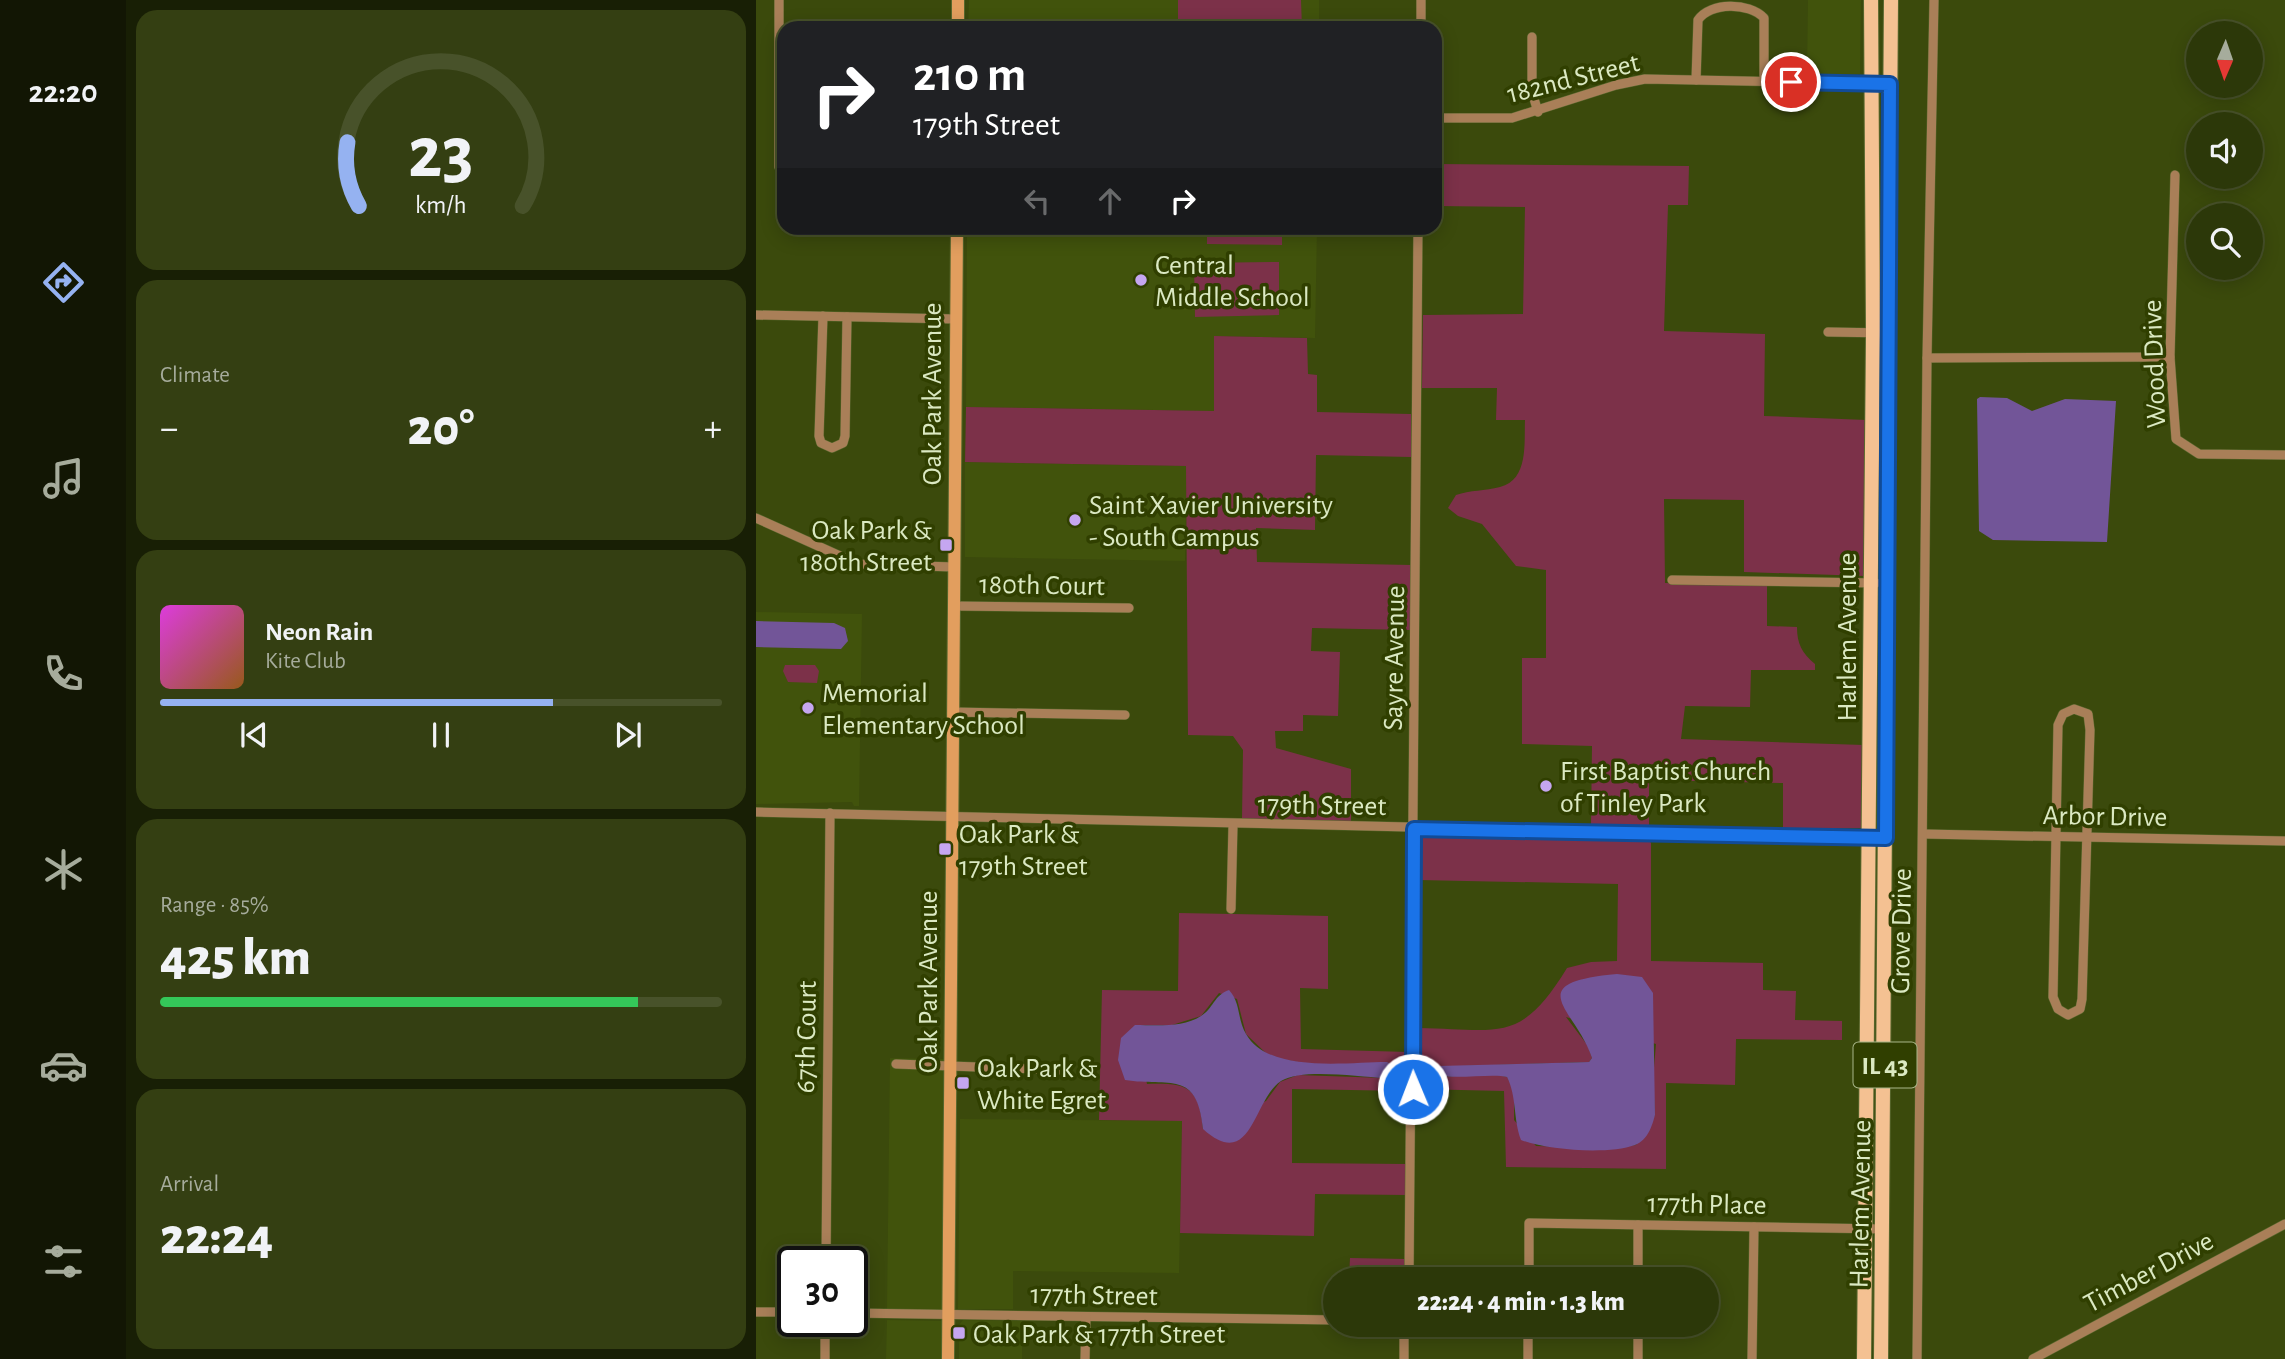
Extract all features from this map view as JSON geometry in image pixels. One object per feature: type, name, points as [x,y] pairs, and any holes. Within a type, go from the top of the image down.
[{"type":"main road","name":"Harlem Avenue","points":[[1864,1359],[1873,333],[1871,0]]},
{"type":"main road","name":"Harlem Avenue","points":[[1881,1359],[1891,0]]},
{"type":"main road","points":[[1867,1082],[1885,1082]]},
{"type":"street","points":[[779,0],[780,21]]},
{"type":"street","points":[[958,0],[958,21]]},
{"type":"street","points":[[1421,0],[1421,21]]},
{"type":"street","name":"Grove Drive","points":[[1917,1359],[1927,358],[1934,0]]},
{"type":"street","points":[[1696,80],[1698,20],[1702,13],[1714,7],[1753,9],[1763,18],[1764,81]]},
{"type":"street","points":[[1532,37],[1532,92],[1538,112]]},
{"type":"street","name":"182nd Street","points":[[1442,118],[1511,118],[1645,79],[1890,84]]},
{"type":"street","name":"Wood Drive","points":[[2175,175],[2171,357],[2176,439],[2199,454],[2285,455]]},
{"type":"street","name":"Oak Park Avenue","points":[[948,1359],[957,235]]},
{"type":"street","name":"Sayre Avenue","points":[[1409,1267],[1413,1089],[1418,235]]},
{"type":"street","points":[[756,315],[956,319]]},
{"type":"street","points":[[823,316],[819,436],[821,443],[832,448],[843,443],[845,436],[848,317]]},
{"type":"street","points":[[1828,332],[1888,333]]},
{"type":"street","points":[[1927,358],[2171,357]]},
{"type":"street","points":[[756,517],[844,560],[858,564],[954,567]]},
{"type":"street","points":[[1672,580],[1888,583]]},
{"type":"street","name":"180th Court","points":[[954,606],[1129,608]]},
{"type":"street","points":[[2074,709],[2088,714],[2090,730],[2082,999],[2080,1009],[2068,1015],[2058,1009],[2053,997],[2055,836],[2058,725],[2063,714],[2074,709]]},
{"type":"street","points":[[953,712],[1125,715]]},
{"type":"street","name":"179th Street","points":[[756,812],[1886,838]]},
{"type":"street","name":"67th Court","points":[[826,1246],[830,813]]},
{"type":"street","points":[[1231,909],[1233,825]]},
{"type":"street","name":"Arbor Drive","points":[[1924,834],[2285,841]]},
{"type":"street","points":[[896,1064],[1063,1070]]},
{"type":"street","name":"177th Place","points":[[1529,1267],[1529,1223],[1884,1229]]},
{"type":"street","name":"Timber Drive","points":[[2033,1359],[2285,1224]]},
{"type":"street","points":[[1638,1225],[1638,1267]]},
{"type":"street","points":[[1752,1359],[1754,1227]]},
{"type":"street","points":[[756,1312],[777,1312]]},
{"type":"street","name":"177th Street","points":[[868,1313],[1323,1320]]},
{"type":"street","points":[[1086,1317],[1086,1359]]},
{"type":"street","points":[[825,1337],[825,1359]]},
{"type":"street","points":[[1404,1337],[1404,1359]]},
{"type":"street","points":[[1528,1337],[1528,1359]]},
{"type":"street","points":[[1638,1337],[1638,1359]]},
{"type":"shaded area","points":[[969,0],[1319,0],[1319,21],[968,21]]},
{"type":"shaded area","points":[[1178,0],[1301,0],[1302,21],[1178,21]]},
{"type":"shaded area","points":[[1808,0],[1861,0],[1860,74],[1807,74]]},
{"type":"shaded area","points":[[1442,164],[1689,166],[1688,205],[1668,205],[1664,331],[1765,334],[1764,416],[1867,420],[1865,576],[1744,572],[1744,500],[1664,499],[1665,583],[1767,584],[1767,626],[1797,627],[1801,648],[1815,664],[1815,670],[1751,670],[1750,707],[1685,706],[1681,739],[1864,745],[1862,828],[1783,829],[1783,783],[1649,780],[1649,828],[1591,827],[1592,746],[1522,744],[1522,658],[1546,658],[1546,570],[1516,566],[1482,524],[1458,516],[1448,508],[1456,495],[1500,487],[1516,477],[1523,459],[1525,420],[1496,420],[1497,388],[1422,388],[1423,315],[1523,314],[1525,207],[1442,206]]},
{"type":"shaded area","name":"Central Middle School","points":[[967,235],[1317,235],[1315,338],[1215,336],[1214,411],[966,407]]},
{"type":"shaded area","points":[[1207,235],[1282,235],[1282,245],[1207,244]]},
{"type":"shaded area","points":[[1279,262],[1279,315],[1195,317],[1194,263]]},
{"type":"shaded area","points":[[1214,336],[1307,338],[1308,374],[1317,375],[1317,412],[1411,414],[1411,457],[1316,455],[1315,530],[1256,528],[1257,562],[1412,565],[1410,630],[1312,628],[1311,651],[1340,652],[1338,716],[1303,715],[1303,731],[1275,731],[1276,748],[1351,769],[1351,822],[1242,819],[1243,750],[1233,736],[1188,735],[1186,466],[965,462],[966,407],[1214,411]]},
{"type":"shaded area","points":[[2007,398],[2032,411],[2065,399],[2116,401],[2107,542],[1993,540],[1979,531],[1977,399]]},
{"type":"shaded area","name":"Saint Xavier University - South Campus","points":[[965,462],[1187,466],[1185,561],[965,557]]},
{"type":"shaded area","name":"Memorial Elementary School","points":[[756,612],[862,614],[859,806],[854,806],[852,802],[756,804]]},
{"type":"shaded area","points":[[756,621],[834,623],[845,628],[848,641],[841,649],[756,647]]},
{"type":"shaded area","points":[[785,665],[815,665],[819,671],[817,683],[788,682],[783,671]]},
{"type":"shaded area","points":[[1420,833],[1648,838],[1651,843],[1651,961],[1763,963],[1763,990],[1796,991],[1795,1020],[1842,1021],[1842,1040],[1736,1039],[1735,1085],[1666,1083],[1666,1169],[1506,1167],[1504,1091],[1417,1089],[1418,1028],[1488,1030],[1505,1027],[1521,1021],[1535,1010],[1567,968],[1591,962],[1617,961],[1618,884],[1418,880]],"holes":[[[1566,1017],[1656,1044],[1653,1079],[1655,1115],[1636,1145],[1604,1148],[1536,1146],[1514,1120],[1514,1090],[1507,1077],[1494,1074],[1438,1077],[1433,1067],[1589,1062],[1592,1058],[1588,1046]]]},
{"type":"shaded area","points":[[1179,913],[1328,916],[1328,989],[1300,988],[1301,1049],[1409,1052],[1408,1091],[1292,1089],[1292,1163],[1407,1164],[1406,1195],[1315,1194],[1314,1236],[1180,1233],[1182,1121],[1099,1120],[1102,990],[1178,991]],"holes":[[[1219,993],[1237,999],[1246,1034],[1270,1057],[1384,1078],[1298,1075],[1280,1082],[1266,1101],[1203,1129],[1198,1104],[1188,1090],[1181,1086],[1147,1084],[1135,1025],[1172,1025],[1201,1016]]]},
{"type":"shaded area","points":[[1617,974],[1642,977],[1653,993],[1655,1115],[1651,1128],[1639,1143],[1609,1150],[1577,1150],[1521,1140],[1507,1077],[1442,1076],[1428,1069],[1438,1066],[1589,1062],[1592,1058],[1561,1001],[1561,992],[1569,984],[1587,978]]},
{"type":"shaded area","points":[[1229,990],[1246,1034],[1257,1047],[1272,1055],[1310,1063],[1387,1062],[1395,1066],[1396,1071],[1384,1078],[1316,1074],[1290,1077],[1272,1090],[1242,1138],[1232,1143],[1219,1140],[1203,1129],[1200,1110],[1195,1097],[1188,1089],[1168,1083],[1125,1080],[1118,1060],[1121,1038],[1135,1025],[1169,1025],[1194,1020]]},
{"type":"shaded area","points":[[890,1058],[944,1059],[942,1310],[887,1309]]},
{"type":"shaded area","points":[[960,1119],[1182,1121],[1179,1273],[1013,1271],[1013,1309],[958,1309]]},
{"type":"shaded area","points":[[1350,1258],[1405,1259],[1405,1267],[1350,1267]]},
{"type":"shaded area","points":[[887,1320],[942,1321],[942,1359],[886,1359]]},
{"type":"shaded area","points":[[963,1320],[1022,1321],[1022,1359],[959,1359],[959,1325]]},
{"type":"place","name":"Central Middle School","points":[[1141,280]]},
{"type":"place","name":"Saint Xavier University - South Campus","points":[[1075,520]]},
{"type":"place","name":"Oak Park & 180th Street","points":[[946,545]]},
{"type":"place","name":"Memorial Elementary School","points":[[808,708]]},
{"type":"place","name":"First Baptist Church of Tinley Park","points":[[1546,786]]},
{"type":"place","name":"Oak Park & 179th Street","points":[[945,849]]},
{"type":"place","name":"Oak Park & White Egret","points":[[963,1083]]},
{"type":"place","name":"Oak Park & 177th Street","points":[[959,1333]]},
{"type":"route","points":[[1413,1089],[1414,829],[1886,838],[1890,84],[1791,82]]}]
